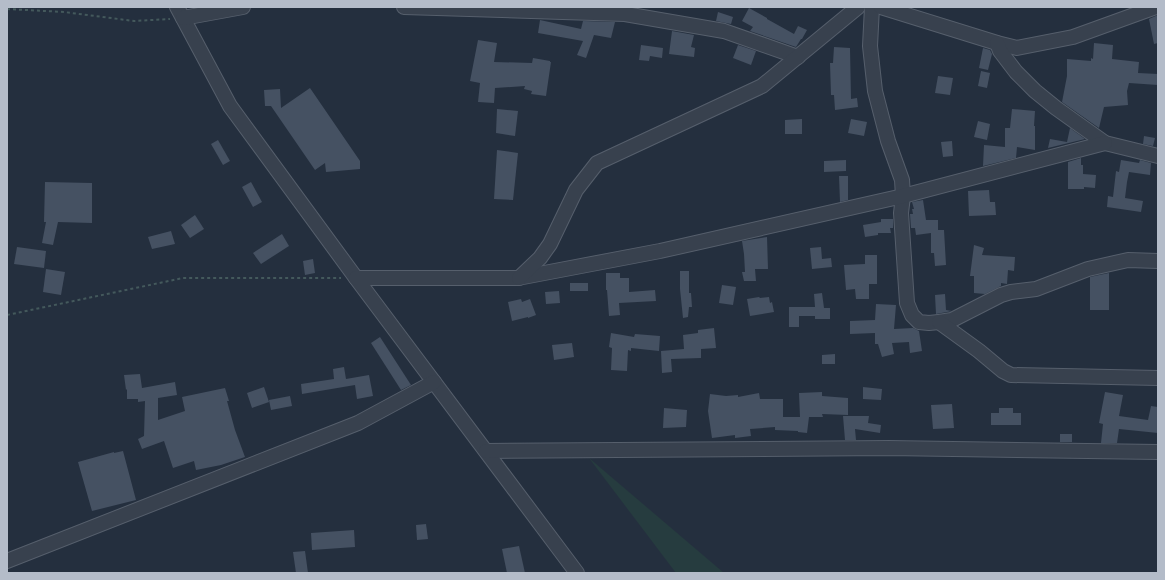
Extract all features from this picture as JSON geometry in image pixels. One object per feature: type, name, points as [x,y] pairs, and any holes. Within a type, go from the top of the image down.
[{"type":"street","points":[[244,7],[180,12],[230,106],[356,278],[577,573]]},
{"type":"street","points":[[404,7],[625,14],[724,31],[798,57]]},
{"type":"street","points":[[518,278],[540,258],[550,244],[576,190],[597,163],[762,86],[858,7]]},
{"type":"street","points":[[872,7],[870,46],[875,91],[888,141],[902,180],[903,196],[901,213],[906,303],[912,315],[920,322],[929,324],[952,320],[1001,295],[1011,292],[1036,289],[1088,269],[1128,260],[1158,261]]},
{"type":"street","points":[[881,7],[1017,48],[1073,36],[1156,7]]},
{"type":"street","points":[[997,43],[1000,51],[1016,72],[1034,91],[1056,108],[1106,143],[1158,156]]},
{"type":"street","points":[[356,278],[518,278],[660,251],[903,196],[1106,143]]},
{"type":"street","points":[[938,322],[979,351],[1003,371],[1011,375],[1158,378]]},
{"type":"street","points":[[7,561],[358,423],[434,382]]},
{"type":"street","points":[[486,451],[889,448],[1158,452]]},
{"type":"path","points":[[7,9],[64,12],[134,22],[180,12]]},
{"type":"path","points":[[7,315],[183,278],[356,278]]},
{"type":"green space","points":[[589,458],[724,573],[676,573]]},
{"type":"building","points":[[749,8],[794,34],[798,26],[807,30],[796,47],[750,31],[753,27],[742,21]]},
{"type":"building","points":[[718,12],[733,17],[731,24],[716,21]]},
{"type":"building","points":[[1158,15],[1158,43],[1154,44],[1149,19]]},
{"type":"building","points":[[540,20],[581,29],[583,21],[615,22],[611,38],[594,35],[586,58],[577,55],[583,41],[538,33]]},
{"type":"building","points":[[672,31],[694,35],[691,47],[695,48],[694,57],[669,54]]},
{"type":"building","points":[[478,40],[497,43],[494,62],[532,63],[533,58],[550,61],[546,96],[531,94],[532,91],[524,89],[525,86],[495,88],[494,103],[478,102],[480,83],[470,81]]},
{"type":"building","points":[[1094,43],[1113,45],[1112,59],[1139,62],[1138,73],[1158,74],[1158,85],[1129,83],[1127,91],[1128,105],[1104,107],[1099,128],[1062,102],[1067,76],[1067,59],[1091,61],[1091,58],[1093,59]]},
{"type":"building","points":[[641,45],[663,48],[662,58],[650,56],[649,61],[639,60]]},
{"type":"building","points":[[738,45],[756,51],[751,65],[733,58]]},
{"type":"building","points":[[834,47],[850,48],[851,99],[857,98],[858,107],[835,110],[834,95],[831,95],[830,63],[833,63]]},
{"type":"building","points":[[983,48],[990,50],[992,54],[988,70],[979,68]]},
{"type":"building","points":[[981,71],[990,73],[987,88],[978,86]]},
{"type":"building","points":[[938,76],[953,78],[950,95],[935,93]]},
{"type":"building","points":[[310,88],[360,161],[360,169],[326,172],[325,163],[315,170],[271,106],[265,106],[264,90],[280,89],[281,108]]},
{"type":"building","points":[[497,109],[518,111],[515,136],[496,133]]},
{"type":"building","points":[[1012,109],[1035,111],[1035,150],[1017,147],[1016,158],[983,166],[984,145],[1005,147],[1005,128],[1010,128]]},
{"type":"building","points":[[802,119],[802,134],[785,134],[785,120]]},
{"type":"building","points":[[851,119],[867,122],[864,136],[848,133]]},
{"type":"building","points":[[978,121],[990,124],[987,140],[974,137]]},
{"type":"building","points":[[1070,128],[1085,139],[1048,148],[1050,139],[1067,142]]},
{"type":"building","points":[[1144,136],[1155,138],[1153,146],[1143,144]]},
{"type":"building","points":[[218,140],[230,161],[223,165],[211,144]]},
{"type":"building","points":[[952,141],[953,156],[943,157],[941,142]]},
{"type":"building","points":[[497,150],[518,153],[513,200],[494,199]]},
{"type":"building","points":[[1081,158],[1083,174],[1096,175],[1095,188],[1084,187],[1084,189],[1068,189],[1068,162]]},
{"type":"building","points":[[846,160],[846,171],[824,172],[824,161]]},
{"type":"building","points":[[1121,160],[1139,163],[1140,160],[1151,163],[1150,175],[1129,172],[1125,198],[1143,201],[1141,212],[1107,207],[1108,196],[1113,197],[1116,171],[1119,172]]},
{"type":"building","points":[[839,176],[848,176],[848,200],[840,202]]},
{"type":"building","points":[[45,182],[92,183],[92,223],[58,222],[53,245],[42,243],[46,222],[44,222]]},
{"type":"building","points":[[251,182],[262,202],[253,207],[242,187]]},
{"type":"building","points":[[989,190],[990,202],[995,202],[996,215],[969,216],[968,191]]},
{"type":"building","points":[[923,200],[926,220],[938,220],[938,230],[944,230],[946,265],[935,266],[934,253],[931,253],[931,233],[916,235],[915,228],[911,228],[910,214],[913,214],[912,209],[914,209],[912,202]]},
{"type":"building","points":[[195,215],[204,229],[190,238],[181,225]]},
{"type":"building","points":[[881,219],[893,219],[893,228],[890,228],[891,233],[878,233],[878,235],[865,237],[863,225],[881,222]]},
{"type":"building","points":[[171,231],[175,244],[152,249],[148,237]]},
{"type":"building","points":[[282,234],[289,246],[261,264],[253,253]]},
{"type":"building","points":[[767,237],[768,269],[755,269],[756,281],[744,281],[742,272],[745,272],[742,241]]},
{"type":"building","points":[[974,245],[984,248],[982,255],[1015,257],[1014,271],[1008,270],[1007,284],[1001,283],[1001,286],[985,294],[974,293],[974,276],[970,276]]},
{"type":"building","points":[[17,247],[46,251],[44,268],[14,264]]},
{"type":"building","points":[[821,247],[822,259],[831,258],[832,267],[812,269],[810,248]]},
{"type":"building","points":[[865,255],[877,255],[877,284],[869,284],[869,299],[856,299],[855,289],[846,290],[844,265],[865,264]]},
{"type":"building","points":[[313,259],[315,273],[305,275],[303,261]]},
{"type":"building","points":[[46,269],[65,272],[61,295],[43,292]]},
{"type":"building","points":[[680,271],[689,271],[689,293],[691,293],[692,307],[689,307],[688,317],[683,318],[680,289]]},
{"type":"building","points":[[606,273],[620,273],[620,278],[629,278],[629,292],[655,290],[656,301],[619,303],[620,315],[609,316]]},
{"type":"building","points":[[1109,273],[1109,310],[1090,310],[1090,277]]},
{"type":"building","points":[[570,283],[588,283],[588,291],[570,291]]},
{"type":"building","points":[[722,285],[736,287],[733,305],[719,303]]},
{"type":"building","points":[[559,291],[560,303],[546,304],[545,292]]},
{"type":"building","points":[[822,293],[824,308],[830,308],[830,319],[815,319],[815,316],[799,316],[799,327],[789,327],[789,307],[815,307],[814,294]]},
{"type":"building","points":[[945,294],[946,310],[952,311],[936,314],[935,295]]},
{"type":"building","points":[[769,297],[770,303],[772,302],[774,312],[750,316],[747,299]]},
{"type":"building","points":[[521,299],[522,302],[530,299],[536,315],[512,321],[508,302]]},
{"type":"building","points":[[876,304],[896,305],[894,329],[913,328],[919,331],[922,351],[910,353],[909,342],[892,343],[894,354],[882,357],[878,344],[875,344],[875,333],[850,334],[850,321],[875,320]]},
{"type":"building","points":[[714,328],[716,348],[701,349],[701,358],[671,359],[672,372],[662,373],[661,351],[684,349],[683,335],[698,333],[698,330]]},
{"type":"building","points":[[611,333],[634,337],[635,334],[660,336],[659,351],[631,348],[631,351],[628,350],[627,371],[611,370],[612,348],[609,347]]},
{"type":"building","points":[[380,337],[411,385],[401,390],[371,343]]},
{"type":"building","points":[[572,343],[574,357],[554,360],[552,345]]},
{"type":"building","points":[[835,354],[835,364],[822,364],[822,355]]},
{"type":"building","points":[[344,367],[346,379],[369,375],[373,396],[357,399],[355,385],[302,394],[301,384],[334,379],[333,369]]},
{"type":"building","points":[[140,374],[142,388],[175,382],[177,395],[158,398],[158,420],[185,411],[182,397],[225,388],[235,430],[245,457],[221,465],[196,470],[194,461],[173,468],[164,441],[142,449],[138,439],[144,436],[145,401],[138,402],[138,399],[127,399],[127,389],[126,390],[124,375]]},
{"type":"building","points":[[264,387],[269,402],[252,408],[247,393]]},
{"type":"building","points":[[863,387],[882,389],[881,400],[863,399]]},
{"type":"building","points":[[822,392],[822,396],[848,398],[848,415],[822,414],[823,417],[809,417],[807,433],[775,430],[775,427],[750,429],[751,436],[735,438],[735,435],[712,438],[708,411],[710,394],[726,396],[738,395],[738,397],[759,393],[760,399],[783,399],[783,417],[800,417],[799,393]]},
{"type":"building","points":[[1105,392],[1123,395],[1119,416],[1148,420],[1151,406],[1158,407],[1158,433],[1119,429],[1117,443],[1101,443],[1103,424],[1099,423]]},
{"type":"building","points":[[290,396],[292,406],[271,410],[269,400]]},
{"type":"building","points":[[952,404],[954,428],[933,429],[931,405]]},
{"type":"building","points":[[664,408],[687,410],[686,427],[663,428]]},
{"type":"building","points":[[999,408],[1013,408],[1013,413],[1021,413],[1021,425],[991,425],[991,413],[999,413]]},
{"type":"building","points":[[843,416],[869,416],[868,423],[881,425],[880,433],[855,429],[856,440],[845,440]]},
{"type":"building","points":[[1060,434],[1072,434],[1072,442],[1060,442]]},
{"type":"building","points":[[123,451],[136,500],[92,511],[78,462]]},
{"type":"building","points":[[426,524],[428,539],[417,540],[416,525]]},
{"type":"building","points":[[354,530],[355,547],[312,550],[311,533]]},
{"type":"building","points":[[519,546],[525,573],[507,573],[502,549]]},
{"type":"building","points":[[305,551],[308,573],[296,573],[293,552]]}]
